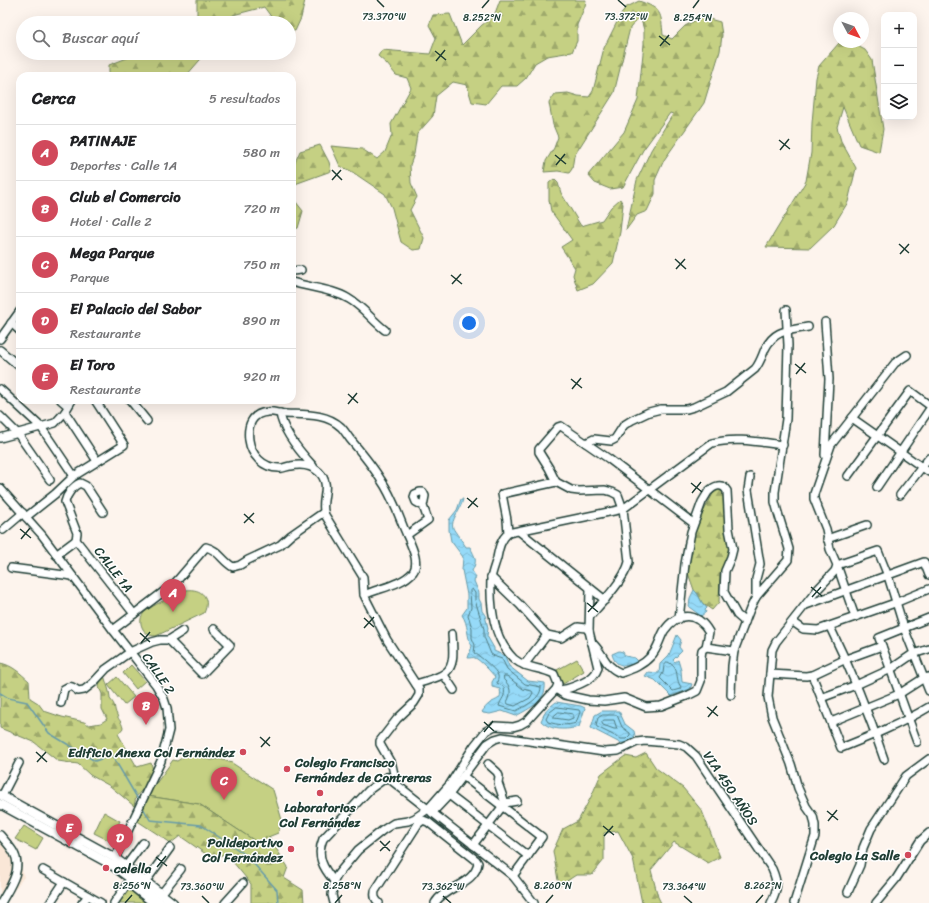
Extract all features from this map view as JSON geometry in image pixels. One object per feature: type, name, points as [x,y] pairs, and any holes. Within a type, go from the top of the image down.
[{"type":"main road","points":[[1,798],[115,858],[173,903]]},
{"type":"main road","points":[[1,798],[93,854],[160,903]]},
{"type":"street","points":[[296,271],[301,270]]},
{"type":"street","points":[[296,283],[330,291],[349,298],[385,330]]},
{"type":"street","points":[[731,695],[734,651],[745,622],[756,597],[788,560],[790,554],[775,502],[775,492],[786,419],[788,331],[786,310]]},
{"type":"street","points":[[0,339],[16,316]]},
{"type":"street","points":[[824,463],[828,379],[825,322]]},
{"type":"street","points":[[11,323],[16,327]]},
{"type":"street","points":[[586,443],[594,439],[611,441],[624,425],[649,412],[661,409],[687,409],[726,392],[755,369],[759,364],[766,347],[774,336],[779,333],[808,327]]},
{"type":"street","points":[[0,350],[16,364]]},
{"type":"street","points":[[855,617],[837,564],[830,549],[826,529],[814,499],[814,494],[831,446],[895,363],[907,355]]},
{"type":"street","points":[[0,389],[16,404]]},
{"type":"street","points":[[848,476],[910,391],[929,405]]},
{"type":"street","points":[[16,404],[41,427],[74,476]]},
{"type":"street","points":[[3,530],[55,494],[74,476],[124,445],[98,404]]},
{"type":"street","points":[[133,404],[147,421]]},
{"type":"street","points":[[0,438],[55,423],[68,406],[97,461]]},
{"type":"street","points":[[877,486],[929,410]]},
{"type":"street","points":[[319,472],[306,465],[290,466],[280,469],[263,464],[255,456],[249,441],[248,428],[253,418],[260,413],[268,412],[315,416],[330,420],[341,427],[382,480],[407,535],[416,564],[412,572],[399,582],[364,595]]},
{"type":"street","points":[[280,413],[281,421],[304,456],[319,472],[325,483],[326,490],[323,507],[324,512],[363,577],[364,595],[387,640],[419,689],[417,699],[397,719],[379,742],[392,765],[396,783]]},
{"type":"street","points":[[0,416],[18,434],[50,480]]},
{"type":"street","points":[[852,418],[926,470]]},
{"type":"street","points":[[590,616],[605,600],[628,568],[629,562],[623,509],[618,495],[612,492],[605,490],[571,490],[556,482],[540,455],[539,449],[558,427],[561,426],[586,443],[650,489],[693,523]]},
{"type":"street","points":[[558,690],[558,684],[554,674],[549,671],[524,665],[514,658],[502,642],[496,629],[492,612],[491,577],[502,539],[508,533],[623,509],[712,443],[724,440],[737,440],[783,445]]},
{"type":"street","points":[[900,495],[926,470],[929,458]]},
{"type":"street","points":[[750,477],[748,490],[760,564],[756,579],[756,597]]},
{"type":"street","points":[[508,533],[508,520],[502,494],[556,482]]},
{"type":"street","points":[[56,555],[76,540],[76,533],[65,502],[68,494],[73,488],[80,483],[86,486],[103,512]]},
{"type":"street","points":[[678,619],[685,564],[693,523],[708,492],[717,485],[721,485],[727,491],[733,549],[732,557],[725,572],[724,592],[737,615],[745,622]]},
{"type":"street","name":"CALLE 2","points":[[1,490],[24,515],[56,555],[156,685],[164,699],[169,719],[168,740],[150,786],[115,858]]},
{"type":"street","points":[[407,535],[428,520],[423,506]]},
{"type":"street","points":[[113,630],[175,583],[206,547],[212,548],[228,565],[233,567],[240,565],[280,545],[291,535],[324,512]]},
{"type":"street","points":[[827,539],[867,525]]},
{"type":"street","points":[[520,531],[590,590],[605,600]]},
{"type":"street","name":"CALLE 1A","points":[[76,540],[134,614]]},
{"type":"street","points":[[837,564],[878,551],[888,576],[895,603],[904,628],[914,654],[926,678],[929,691]]},
{"type":"street","points":[[806,605],[924,562],[929,575]]},
{"type":"street","points":[[794,903],[815,836],[815,825],[798,788],[791,764],[772,717],[768,697],[772,650],[776,642],[817,590],[835,571],[837,564]]},
{"type":"street","points":[[11,568],[72,576]]},
{"type":"street","points":[[491,577],[548,635],[561,638],[578,627],[583,627],[589,631]]},
{"type":"street","points":[[756,579],[766,585]]},
{"type":"street","points":[[793,622],[803,628],[818,630],[895,603],[929,589]]},
{"type":"street","points":[[430,811],[450,784],[474,746],[486,731],[495,726],[513,727],[520,725],[527,721],[558,690],[588,681],[596,672],[598,664],[589,631],[590,590]]},
{"type":"street","points":[[558,690],[566,696],[580,699],[604,701],[624,698],[646,707],[661,706],[697,691],[701,679],[702,650],[706,647],[709,632],[702,622],[691,616],[678,619],[670,624],[665,630],[651,656],[636,668],[621,672],[609,666],[597,646],[591,642]]},
{"type":"street","points":[[917,742],[879,638],[929,618]]},
{"type":"street","points":[[830,627],[846,660],[884,759]]},
{"type":"street","points":[[169,640],[202,674],[230,645],[214,629]]},
{"type":"street","points":[[61,703],[64,689],[69,686],[73,686],[78,690],[84,690],[106,669],[130,652],[152,642],[169,640],[183,631]]},
{"type":"street","points":[[416,684],[444,675],[450,669],[454,655],[452,634]]},
{"type":"street","points":[[524,665],[548,635]]},
{"type":"street","points":[[770,674],[812,675],[882,646]]},
{"type":"street","points":[[706,647],[734,651]]},
{"type":"street","points":[[821,698],[856,685],[890,669],[914,654],[929,649]]},
{"type":"street","points":[[444,675],[454,690]]},
{"type":"street","points":[[812,675],[840,748],[876,735],[909,719],[929,707]]},
{"type":"street","points":[[831,722],[866,709],[899,694],[926,678]]},
{"type":"street","name":"VIA 450 AÑOS","points":[[463,776],[484,748],[491,741],[502,737],[604,752],[618,751],[637,742],[645,741],[679,744],[686,747],[696,756],[772,870],[776,879],[776,893],[771,903]]},
{"type":"street","points":[[848,892],[860,865],[863,848],[871,829],[906,776],[929,759]]},
{"type":"street","points":[[1,798],[19,763]]},
{"type":"street","points":[[488,764],[497,772],[499,776],[498,783],[503,805]]},
{"type":"street","points":[[334,903],[332,895],[334,881],[342,868],[358,850],[394,823],[408,821],[430,811],[448,795],[463,776],[503,805],[542,837],[513,876]]},
{"type":"street","points":[[334,881],[321,863],[320,850],[323,839],[369,790],[387,777],[513,876],[534,903]]},
{"type":"street","points":[[448,795],[528,856]]},
{"type":"street","points":[[473,844],[503,805],[517,800]]},
{"type":"street","points":[[379,903],[374,895],[376,891],[418,824],[423,820],[428,822],[476,860],[478,864],[478,869],[470,878],[438,897],[435,903]]},
{"type":"street","points":[[876,903],[896,879],[920,841],[929,833]]},
{"type":"street","points":[[0,836],[14,852],[18,870],[1,903]]},
{"type":"street","points":[[126,866],[143,843]]},
{"type":"street","points":[[146,881],[170,848]]},
{"type":"street","points":[[43,870],[101,903]]},
{"type":"street","points":[[162,893],[181,870]]},
{"type":"street","points":[[114,903],[130,881],[153,903]]},
{"type":"street","points":[[50,903],[64,882]]},
{"type":"street","points":[[224,903],[243,883]]},
{"type":"street","points":[[82,903],[88,896]]},
{"type":"shaded area","points":[[0,832],[19,859],[24,877],[4,903],[0,903]]},
{"type":"green space","points":[[197,0],[305,0],[301,18],[296,29],[296,16],[271,16],[264,7],[232,16],[196,16],[197,15]]},
{"type":"green space","points":[[500,0],[586,0],[577,25],[577,41],[572,52],[547,56],[535,63],[526,78],[517,86],[501,86],[486,104],[472,102],[467,85],[453,82],[436,96],[433,116],[417,134],[414,154],[410,165],[411,183],[417,197],[410,210],[424,238],[421,249],[413,250],[401,242],[392,208],[385,194],[351,171],[340,166],[331,146],[362,149],[377,159],[385,152],[392,135],[391,124],[411,88],[407,78],[396,75],[378,56],[382,50],[430,54],[436,38],[429,25],[433,15],[450,14],[462,45],[482,25],[494,16]]},
{"type":"green space","points":[[639,1],[656,9],[661,17],[663,35],[672,39],[685,26],[702,17],[720,22],[722,35],[720,51],[704,103],[664,160],[655,180],[655,194],[647,211],[637,215],[626,230],[637,180],[651,150],[673,114],[670,113],[643,150],[623,187],[610,189],[595,183],[588,175],[624,132],[638,100],[644,44],[644,30],[640,16],[630,28],[614,93],[574,156],[572,169],[569,173],[558,171],[544,172],[546,161],[554,148],[558,137],[553,125],[549,103],[555,94],[568,93],[589,97],[593,91],[604,48],[618,20],[625,8]]},
{"type":"green space","points":[[835,48],[861,48],[865,50],[872,60],[883,129],[879,152],[859,145],[843,107],[837,127],[841,141],[856,168],[848,202],[834,225],[810,248],[766,247],[806,181],[811,153],[816,78],[819,66]]},
{"type":"green space","points":[[122,60],[200,60],[189,72],[109,72],[109,65]]},
{"type":"green space","points":[[320,145],[329,162],[331,171],[296,184],[296,161],[300,151]]},
{"type":"green space","points":[[554,179],[558,183],[561,193],[581,226],[602,220],[611,207],[620,199],[623,204],[620,232],[613,263],[593,284],[578,290],[573,275],[575,268],[561,247],[572,240],[551,211],[549,200],[549,183]]},
{"type":"green space","points":[[296,202],[303,211],[298,228],[296,229]]},
{"type":"green space","points":[[720,488],[725,494],[724,510],[730,555],[724,564],[720,575],[719,602],[712,610],[702,603],[694,590],[688,573],[694,532],[715,490]]},
{"type":"green space","points":[[186,590],[201,592],[204,595],[206,599],[206,608],[204,613],[156,636],[145,632],[141,623],[141,617],[143,614],[157,604]]},
{"type":"green space","points":[[577,659],[584,671],[563,684],[555,671]]},
{"type":"green space","points":[[0,663],[12,667],[29,681],[30,698],[38,703],[44,711],[84,722],[89,725],[101,723],[107,719],[102,709],[102,694],[99,687],[101,676],[104,675],[109,690],[110,699],[118,718],[122,723],[123,728],[118,734],[137,767],[151,763],[153,770],[146,785],[136,797],[134,806],[110,786],[90,775],[78,764],[58,761],[34,742],[0,728]]},
{"type":"green space","points":[[131,665],[145,681],[136,689],[123,673]]},
{"type":"green space","points":[[117,677],[134,697],[124,705],[108,685]]},
{"type":"green space","points":[[190,753],[211,760],[220,759],[232,763],[273,790],[282,820],[278,833],[258,843],[199,804],[147,796],[173,760],[177,761]]},
{"type":"green space","points":[[646,753],[656,768],[683,788],[702,811],[720,857],[708,863],[674,842],[651,870],[661,903],[642,903],[633,859],[618,831],[604,833],[604,860],[592,875],[576,875],[559,886],[553,851],[563,829],[578,821],[601,774],[625,756],[636,758]]},
{"type":"green space","points":[[147,796],[199,804],[258,843],[268,836],[288,867],[284,878],[303,890],[304,903],[251,903],[251,884],[233,862],[224,854],[213,859],[180,836],[171,843],[136,820]]},
{"type":"green space","points":[[104,812],[120,821],[110,841],[94,833]]},
{"type":"green space","points":[[24,826],[43,838],[36,850],[15,839]]},
{"type":"green space","points":[[130,887],[149,903],[118,903]]},
{"type":"water","points":[[461,499],[463,499],[452,525],[466,547],[470,547],[474,556],[475,564],[472,571],[476,577],[474,581],[479,593],[482,611],[485,615],[488,628],[487,636],[494,648],[494,651],[505,656],[509,666],[528,681],[545,683],[545,689],[540,699],[532,707],[516,716],[502,711],[490,714],[482,712],[488,705],[500,697],[500,689],[492,687],[492,682],[495,677],[480,661],[475,658],[468,658],[472,646],[466,623],[462,615],[467,608],[467,595],[462,570],[463,557],[451,541],[449,530],[449,520],[457,510]]},
{"type":"water","points":[[694,590],[707,608],[705,610],[706,612],[701,616],[689,607],[690,598]]},
{"type":"water","points":[[677,635],[681,640],[679,647],[682,651],[673,660],[675,662],[678,660],[682,682],[692,684],[690,689],[671,696],[655,680],[645,676],[648,672],[659,673],[660,664],[669,655]]},
{"type":"water","points":[[619,651],[623,652],[625,656],[635,658],[637,660],[636,663],[628,665],[618,664],[613,658],[612,654]]},
{"type":"water","points":[[556,702],[585,708],[579,727],[559,729],[549,727],[541,721],[546,710]]},
{"type":"water","points":[[602,711],[619,711],[625,724],[634,731],[635,736],[627,743],[620,743],[591,728],[595,715]]},
{"type":"waterway","points":[[0,693],[8,698],[27,702],[49,733],[95,761],[112,755],[139,801]]},
{"type":"waterway","points":[[142,806],[150,820],[201,825],[246,855],[277,890],[278,903]]},
{"type":"place","name":"PATINAJE","points":[[173,612]]},
{"type":"place","name":"Club el Comercio","points":[[146,725]]},
{"type":"place","name":"Edificio Anexa Col Fernández","points":[[243,752]]},
{"type":"place","name":"Colegio Francisco Fernández de Contreras","points":[[287,769]]},
{"type":"place","name":"Laboratorios Col Fernández","points":[[320,793]]},
{"type":"place","name":"Mega Parque","points":[[224,800]]},
{"type":"place","name":"El Toro","points":[[69,847]]},
{"type":"place","name":"Polideportivo Col Fernández","points":[[291,849]]},
{"type":"place","name":"Colegio La Salle","points":[[908,855]]},
{"type":"place","name":"El Palacio del Sabor","points":[[120,857]]},
{"type":"place","name":"calella","points":[[106,868]]}]
